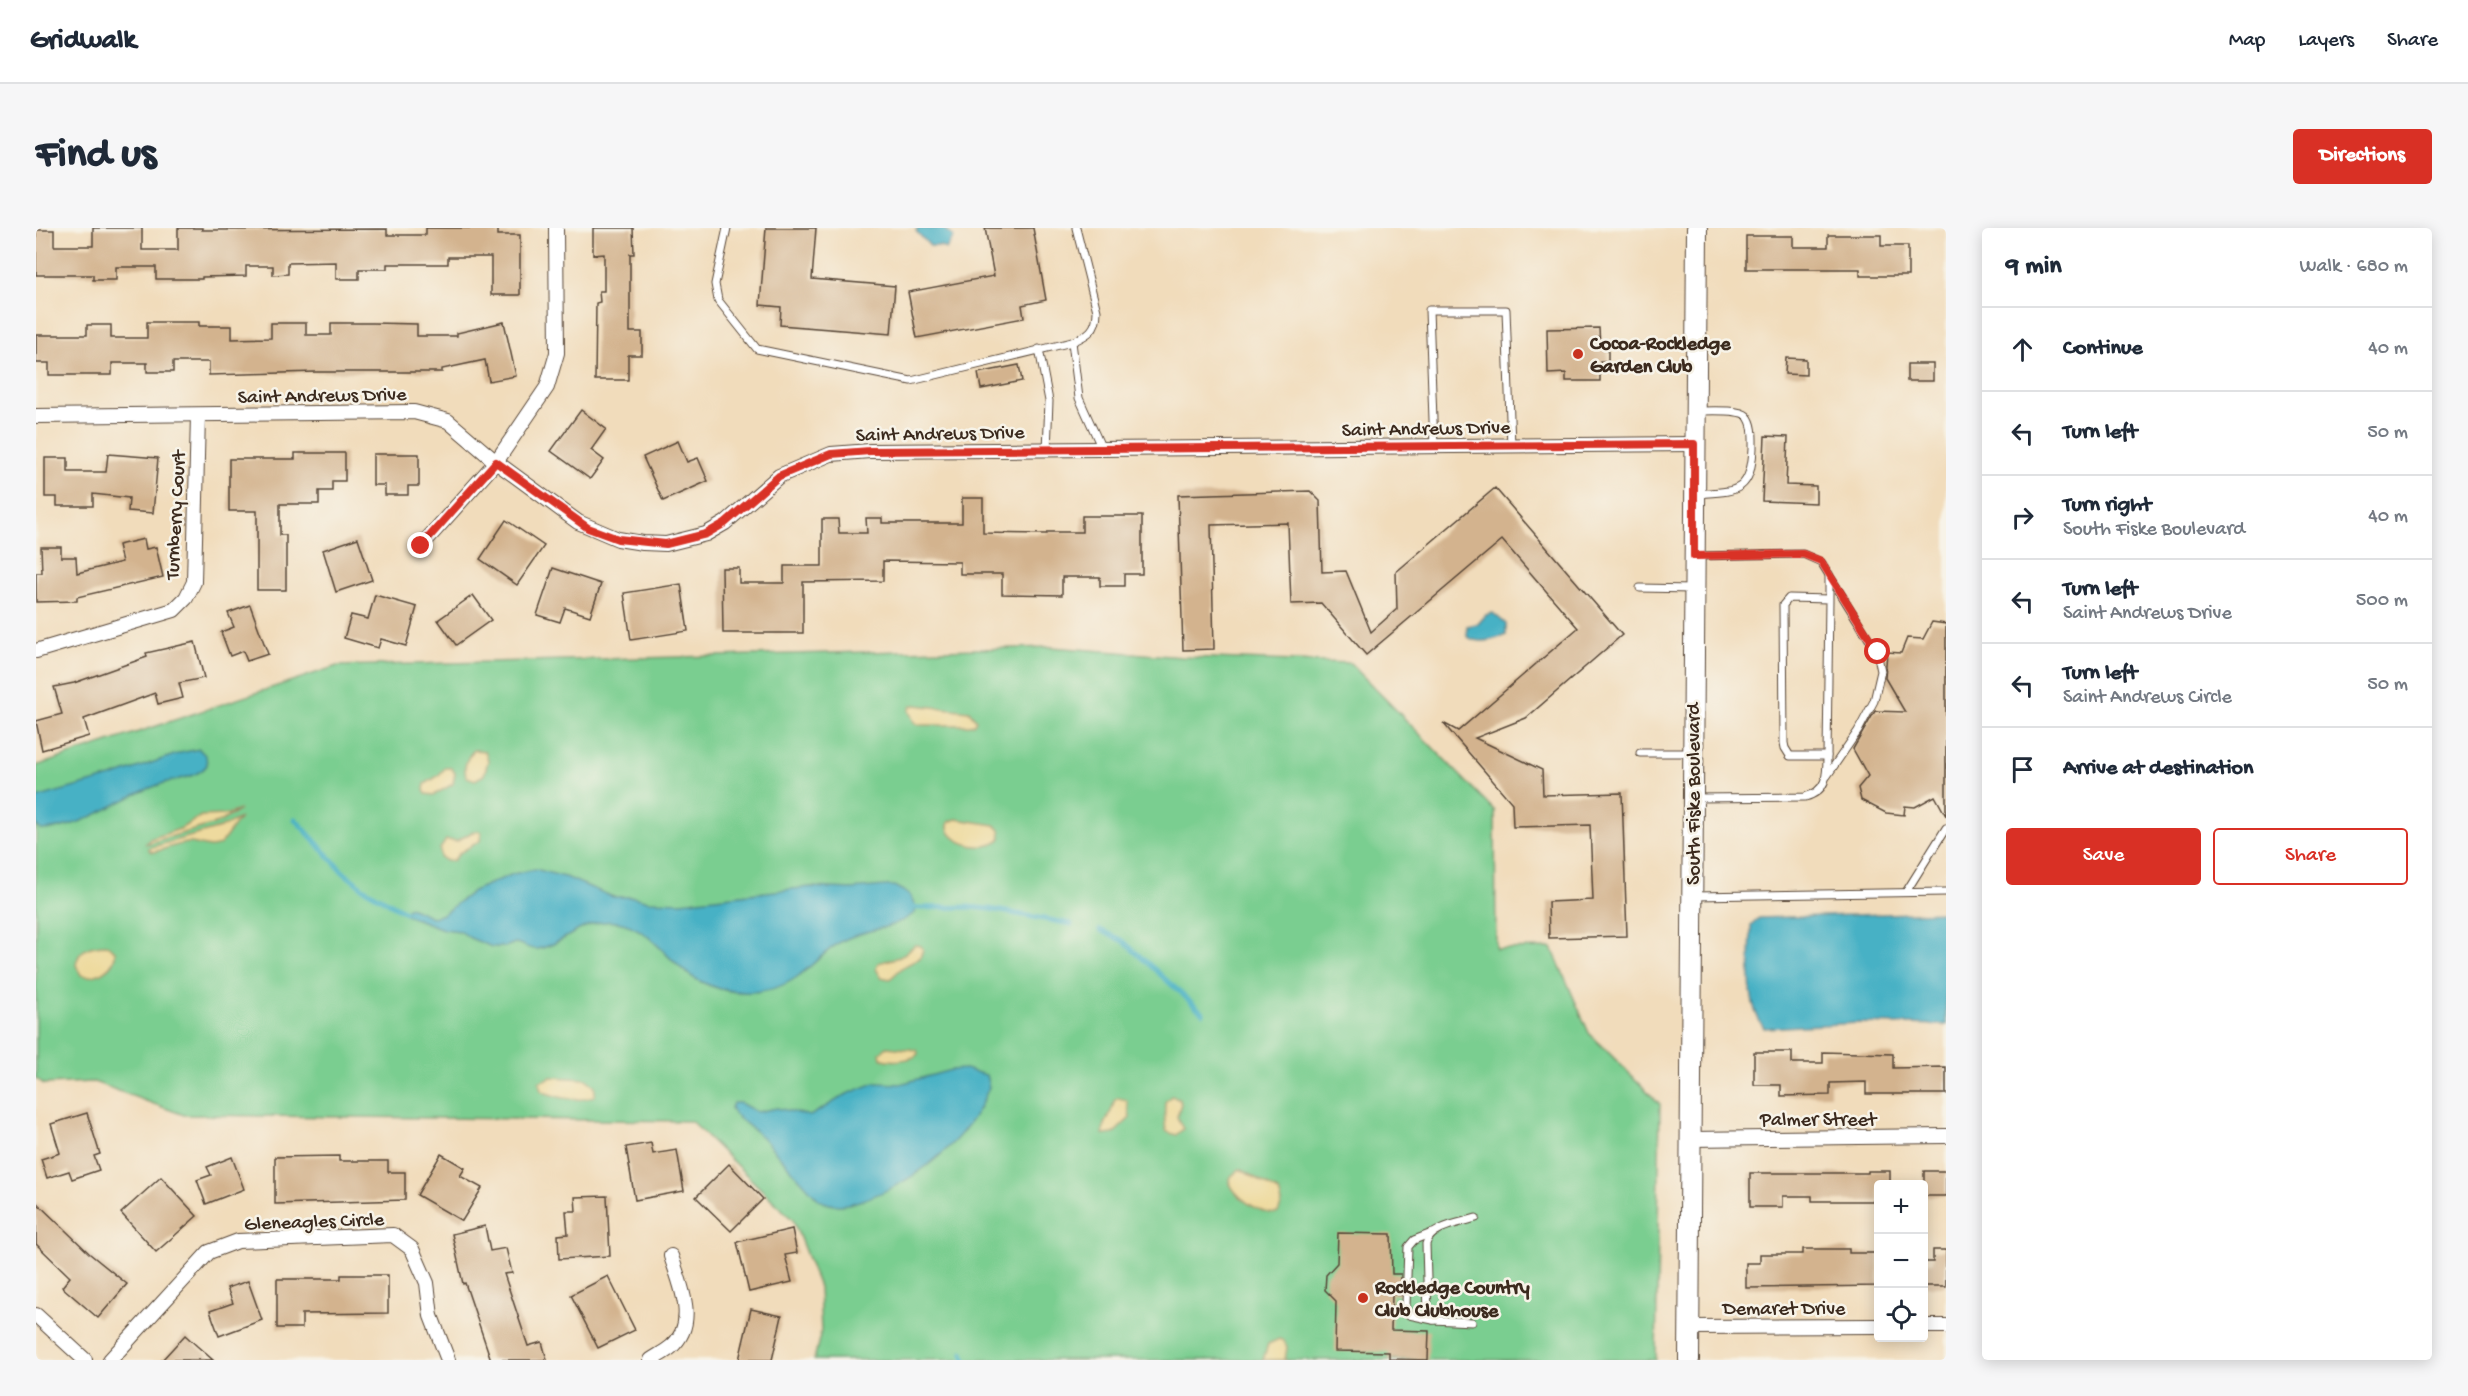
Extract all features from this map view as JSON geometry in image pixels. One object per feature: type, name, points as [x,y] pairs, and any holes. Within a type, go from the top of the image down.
[{"type":"main road","name":"South Fiske Boulevard","points":[[1689,1360],[1697,228]]},
{"type":"street","points":[[421,546],[496,462],[548,387],[557,353],[556,228]]},
{"type":"street","name":"Saint Andrews Drive","points":[[36,416],[414,412],[448,421],[496,462],[588,528],[618,539],[666,544],[706,534],[725,523],[779,476],[831,454],[1102,449],[1694,444]]},
{"type":"street","name":"Turnberry Court","points":[[36,651],[174,610],[186,598],[194,582],[198,415]]},
{"type":"street","name":"Palmer Street","points":[[1691,1138],[1946,1136]]},
{"type":"street","name":"Gleneagles Circle","points":[[110,1360],[209,1252],[238,1241],[393,1235],[412,1249],[428,1283],[431,1316],[448,1360]]},
{"type":"street","points":[[651,1360],[672,1346],[683,1328],[687,1306],[671,1256]]},
{"type":"street","points":[[36,1315],[85,1360]]},
{"type":"street","name":"Demaret Drive","points":[[1689,1327],[1874,1326]]},
{"type":"street","points":[[1928,1326],[1946,1326]]},
{"type":"lane","points":[[727,228],[715,284],[718,300],[757,349],[911,381],[1072,342],[1090,332],[1097,324],[1097,311],[1076,228]]},
{"type":"lane","points":[[1434,447],[1429,310],[1506,310],[1511,446]]},
{"type":"lane","points":[[1072,342],[1079,398],[1102,449]]},
{"type":"lane","points":[[1039,349],[1049,401],[1047,450]]},
{"type":"lane","points":[[1694,411],[1740,412],[1747,416],[1753,437],[1752,466],[1748,480],[1739,488],[1727,492],[1694,494]]},
{"type":"lane","points":[[1694,556],[1803,554],[1821,561],[1878,652],[1881,670],[1874,701],[1858,731],[1827,776]]},
{"type":"lane","points":[[1692,798],[1805,797],[1814,795],[1824,786],[1827,776],[1829,574]]},
{"type":"lane","points":[[1640,588],[1693,589]]},
{"type":"lane","points":[[1827,756],[1790,756],[1785,748],[1783,605],[1789,598],[1829,599]]},
{"type":"lane","points":[[1640,753],[1692,753]]},
{"type":"lane","points":[[1906,892],[1946,828]]},
{"type":"lane","points":[[1692,896],[1946,892]]},
{"type":"lane","points":[[1472,1322],[1433,1320],[1409,1315],[1406,1305],[1408,1247],[1413,1240],[1476,1218]]},
{"type":"lane","points":[[1433,1320],[1426,1308],[1426,1244],[1428,1237],[1434,1232]]},
{"type":"green space","points":[[1051,647],[1183,657],[1350,663],[1495,811],[1496,949],[1552,948],[1589,1033],[1660,1104],[1656,1360],[814,1360],[821,1331],[819,1287],[793,1220],[691,1121],[184,1115],[94,1082],[44,1084],[36,1078],[36,766],[337,666]]},
{"type":"sand","points":[[911,706],[969,711],[976,720],[974,724],[969,725],[919,725],[914,722],[909,711]]},
{"type":"sand","points":[[474,750],[485,751],[488,761],[484,775],[475,780],[467,777],[465,770],[467,759]]},
{"type":"sand","points":[[445,768],[451,768],[455,773],[453,784],[434,795],[426,794],[425,784],[438,776]]},
{"type":"sand","points":[[240,810],[218,823],[145,844],[150,839],[180,829],[201,816],[225,815]]},
{"type":"sand","points":[[240,818],[219,845],[208,847],[186,843],[153,852],[149,850],[149,848],[220,828]]},
{"type":"sand","points":[[956,819],[995,825],[1000,830],[1001,838],[994,844],[985,846],[966,844],[951,835],[948,829],[949,822]]},
{"type":"sand","points":[[478,831],[481,833],[480,841],[459,853],[454,860],[447,861],[440,857],[440,849],[446,840],[457,841]]},
{"type":"sand","points":[[107,945],[115,951],[115,957],[109,967],[93,976],[81,975],[76,965],[83,951],[91,947]]},
{"type":"sand","points":[[915,945],[923,949],[920,958],[903,967],[890,979],[881,977],[876,969],[878,963],[900,957]]},
{"type":"sand","points":[[887,1047],[917,1050],[918,1054],[900,1060],[881,1058],[880,1053]]},
{"type":"sand","points":[[551,1077],[586,1079],[595,1086],[595,1095],[590,1098],[576,1099],[541,1091],[539,1082]]},
{"type":"sand","points":[[1171,1096],[1178,1098],[1181,1103],[1177,1117],[1183,1129],[1176,1135],[1167,1132],[1165,1125],[1165,1102]]},
{"type":"sand","points":[[1118,1098],[1127,1100],[1130,1118],[1113,1134],[1105,1135],[1103,1134],[1104,1127],[1114,1101]]},
{"type":"sand","points":[[1240,1169],[1279,1192],[1282,1203],[1278,1213],[1264,1212],[1241,1198],[1231,1185],[1229,1178]]},
{"type":"sand","points":[[1279,1339],[1284,1341],[1287,1347],[1285,1360],[1263,1360],[1268,1344]]},
{"type":"water","points":[[918,228],[943,228],[954,237],[946,249],[940,246],[930,246],[916,231]]},
{"type":"water","points":[[1493,613],[1506,624],[1506,635],[1481,641],[1467,636],[1467,626],[1478,624],[1486,615]]},
{"type":"water","points":[[199,749],[206,756],[207,765],[198,773],[146,790],[73,824],[41,830],[36,825],[36,798]]},
{"type":"water","points":[[535,869],[568,878],[613,897],[634,897],[648,901],[681,902],[810,887],[851,889],[894,886],[909,894],[916,908],[915,913],[906,919],[853,936],[837,944],[803,973],[785,984],[773,989],[746,992],[719,988],[694,978],[640,931],[617,922],[584,927],[557,942],[534,949],[515,943],[505,947],[492,947],[460,931],[443,929],[406,915],[410,907],[432,917],[443,914],[473,891],[513,874]]},
{"type":"water","points":[[1946,912],[1946,1025],[1858,1023],[1764,1028],[1754,1005],[1750,979],[1751,926],[1759,918]]},
{"type":"water","points":[[965,1069],[986,1075],[989,1087],[980,1107],[953,1143],[918,1172],[899,1184],[848,1204],[833,1205],[819,1200],[762,1137],[734,1114],[731,1108],[733,1103],[740,1103],[757,1112],[777,1108],[810,1116],[847,1094],[875,1083],[900,1084],[951,1070]]},
{"type":"building","points":[[93,228],[142,228],[142,250],[178,250],[178,228],[202,228],[202,230],[387,229],[387,235],[426,235],[426,228],[498,228],[498,235],[520,235],[520,295],[491,295],[491,257],[448,257],[448,264],[387,264],[387,269],[359,269],[359,279],[336,279],[336,262],[288,263],[288,274],[273,275],[273,266],[246,266],[246,276],[202,277],[202,279],[156,279],[156,267],[116,267],[116,280],[93,280],[93,275],[36,275],[36,230],[54,230],[54,246],[93,246]]},
{"type":"building","points":[[593,228],[633,228],[634,254],[630,254],[630,332],[642,332],[642,355],[628,355],[628,380],[595,380],[596,303],[600,302],[599,291],[604,291],[604,254],[593,255]]},
{"type":"building","points":[[766,228],[816,228],[812,279],[895,286],[891,334],[780,325],[781,307],[760,305]]},
{"type":"building","points":[[985,228],[1033,228],[1046,300],[1022,305],[1024,318],[917,338],[908,292],[994,276]]},
{"type":"building","points":[[1828,235],[1881,235],[1881,246],[1908,246],[1908,276],[1860,276],[1860,269],[1746,269],[1746,236],[1793,236],[1793,247],[1828,247]]},
{"type":"building","points":[[147,322],[199,322],[199,326],[232,326],[232,339],[271,338],[271,323],[306,323],[306,335],[331,335],[331,323],[373,323],[417,324],[417,336],[457,336],[457,333],[504,322],[516,376],[489,381],[485,360],[442,369],[442,372],[209,375],[209,362],[173,362],[173,372],[147,372],[147,363],[112,363],[112,375],[49,375],[49,363],[36,363],[36,335],[87,335],[87,325],[111,325],[111,338],[147,338]]},
{"type":"building","name":"Cocoa-Rockledge Garden Club","points":[[1599,328],[1600,347],[1608,347],[1608,361],[1600,361],[1600,381],[1566,381],[1566,373],[1548,374],[1547,329]]},
{"type":"building","points":[[1786,358],[1806,359],[1806,375],[1785,374]]},
{"type":"building","points":[[1907,364],[1933,364],[1933,381],[1907,381]]},
{"type":"building","points":[[1019,365],[1022,381],[981,389],[978,373]]},
{"type":"building","points":[[581,410],[606,429],[591,450],[604,460],[590,479],[551,451]]},
{"type":"building","points":[[1765,436],[1788,437],[1786,485],[1816,486],[1816,503],[1762,501]]},
{"type":"building","points":[[678,441],[687,462],[698,458],[708,481],[663,501],[643,457]]},
{"type":"building","points":[[295,453],[345,453],[345,481],[332,481],[332,491],[319,491],[319,504],[280,504],[280,535],[286,535],[286,590],[257,590],[257,511],[229,511],[229,459],[295,459]]},
{"type":"building","points":[[108,454],[158,458],[153,513],[128,511],[129,498],[93,494],[93,506],[57,506],[57,497],[45,497],[45,458],[68,458],[68,472],[106,472]]},
{"type":"building","points":[[373,454],[419,454],[419,486],[408,486],[408,495],[385,495],[385,485],[373,485]]},
{"type":"building","points":[[1495,488],[1622,635],[1526,718],[1475,738],[1542,770],[1543,795],[1622,793],[1627,936],[1549,938],[1548,902],[1593,900],[1590,825],[1513,827],[1512,803],[1443,723],[1458,731],[1578,628],[1502,540],[1366,655],[1321,603],[1291,604],[1288,523],[1211,525],[1214,649],[1183,650],[1178,495],[1310,491],[1320,501],[1322,572],[1346,571],[1371,632],[1397,609],[1396,572]]},
{"type":"building","points":[[962,498],[983,498],[983,533],[1082,532],[1082,516],[1142,516],[1142,574],[1124,574],[1124,586],[1100,586],[1100,577],[1062,577],[1062,595],[1002,594],[1002,574],[960,574],[960,562],[883,561],[883,581],[803,582],[803,633],[723,633],[722,568],[739,568],[739,583],[784,583],[784,566],[822,566],[822,519],[838,519],[839,533],[867,533],[866,518],[882,518],[882,523],[962,523]]},
{"type":"building","points":[[506,520],[544,546],[517,585],[480,559]]},
{"type":"building","points":[[358,538],[372,580],[336,592],[323,550]]},
{"type":"building","points":[[144,539],[146,549],[156,547],[163,577],[77,597],[77,601],[36,602],[36,573],[42,573],[41,547],[61,547],[61,557],[76,557],[77,573],[122,562],[118,545]]},
{"type":"building","points":[[553,568],[601,584],[590,616],[565,608],[560,622],[537,615]]},
{"type":"building","points":[[681,584],[688,631],[631,640],[624,593]]},
{"type":"building","points":[[375,595],[417,607],[406,646],[381,639],[378,648],[344,638],[351,615],[368,619]]},
{"type":"building","points":[[473,595],[491,620],[456,645],[438,620]]},
{"type":"building","points":[[250,605],[268,654],[247,661],[243,651],[230,656],[221,632],[234,627],[228,613]]},
{"type":"building","points":[[1932,622],[1946,624],[1946,816],[1935,796],[1915,807],[1905,806],[1904,815],[1886,813],[1861,800],[1858,788],[1868,776],[1853,749],[1875,711],[1905,712],[1885,678],[1887,652],[1901,653],[1907,638],[1923,639]]},
{"type":"building","points":[[195,642],[204,678],[179,683],[183,698],[158,704],[155,693],[84,719],[89,736],[42,750],[36,721],[62,714],[54,687],[74,683],[147,657],[146,653]]},
{"type":"building","points":[[1754,1052],[1792,1052],[1792,1063],[1823,1063],[1823,1052],[1893,1054],[1893,1068],[1946,1067],[1946,1094],[1866,1094],[1866,1082],[1830,1083],[1830,1095],[1781,1096],[1781,1085],[1754,1085]]},
{"type":"building","points":[[87,1113],[100,1154],[94,1156],[99,1170],[72,1179],[69,1171],[47,1178],[41,1159],[60,1153],[51,1124]]},
{"type":"building","points":[[651,1143],[653,1154],[677,1150],[684,1191],[635,1200],[626,1147]]},
{"type":"building","points":[[441,1154],[465,1168],[460,1176],[482,1188],[462,1221],[417,1195]]},
{"type":"building","points":[[339,1156],[339,1161],[388,1161],[388,1172],[405,1172],[405,1200],[275,1204],[275,1157]]},
{"type":"building","points":[[232,1157],[244,1189],[206,1204],[197,1180],[211,1175],[207,1167]]},
{"type":"building","points":[[729,1164],[763,1199],[731,1231],[696,1197]]},
{"type":"building","points":[[1868,1171],[1890,1171],[1890,1180],[1874,1180],[1874,1201],[1812,1201],[1812,1196],[1783,1196],[1783,1207],[1750,1207],[1750,1173],[1868,1173]]},
{"type":"building","points":[[1924,1171],[1946,1171],[1946,1196],[1928,1196],[1928,1180],[1924,1180]]},
{"type":"building","points":[[161,1177],[197,1216],[156,1252],[121,1213]]},
{"type":"building","points":[[607,1196],[610,1256],[559,1259],[558,1235],[568,1234],[566,1211],[576,1211],[575,1197]]},
{"type":"building","points":[[36,1202],[90,1254],[127,1284],[98,1318],[62,1287],[70,1277],[36,1244]]},
{"type":"building","points":[[485,1226],[490,1251],[506,1248],[512,1273],[504,1274],[528,1346],[542,1342],[547,1360],[491,1360],[465,1283],[463,1284],[452,1234]]},
{"type":"building","points":[[792,1229],[797,1253],[785,1255],[792,1282],[749,1292],[737,1242]]},
{"type":"building","name":"Rockledge Country Club Clubhouse","points":[[1338,1233],[1391,1234],[1392,1274],[1401,1274],[1401,1295],[1392,1294],[1391,1330],[1429,1331],[1428,1360],[1389,1359],[1389,1352],[1335,1351],[1336,1301],[1325,1290],[1326,1275],[1337,1263]]},
{"type":"building","points":[[1803,1249],[1849,1249],[1849,1253],[1874,1253],[1874,1286],[1746,1288],[1746,1263],[1760,1263],[1760,1254],[1803,1254]]},
{"type":"building","points":[[1933,1250],[1946,1250],[1946,1286],[1928,1286],[1928,1262],[1933,1262]]},
{"type":"building","points":[[341,1275],[388,1275],[388,1313],[302,1314],[302,1328],[277,1328],[277,1279],[341,1279]]},
{"type":"building","points":[[608,1276],[635,1330],[598,1348],[571,1295]]},
{"type":"building","points":[[248,1281],[262,1320],[219,1336],[210,1311],[233,1303],[227,1288]]},
{"type":"building","points":[[751,1309],[782,1316],[772,1360],[739,1360]]},
{"type":"building","points":[[185,1335],[197,1346],[213,1360],[162,1360]]},
{"type":"waterway","points":[[295,819],[343,872],[363,888],[405,912]]},
{"type":"waterway","points":[[916,908],[990,909],[1071,924]]},
{"type":"waterway","points":[[1100,930],[1123,941],[1203,1013]]},
{"type":"waterway","points":[[963,1353],[965,1360]]},
{"type":"place","name":"Cocoa-Rockledge Garden Club","points":[[1578,354]]},
{"type":"place","name":"Rockledge Country Club Clubhouse","points":[[1363,1298]]},
{"type":"route","points":[[421,546],[496,462],[588,528],[618,539],[666,544],[706,534],[725,523],[779,476],[831,454],[870,451],[1694,444],[1694,556],[1803,554],[1821,561],[1878,652]]}]
